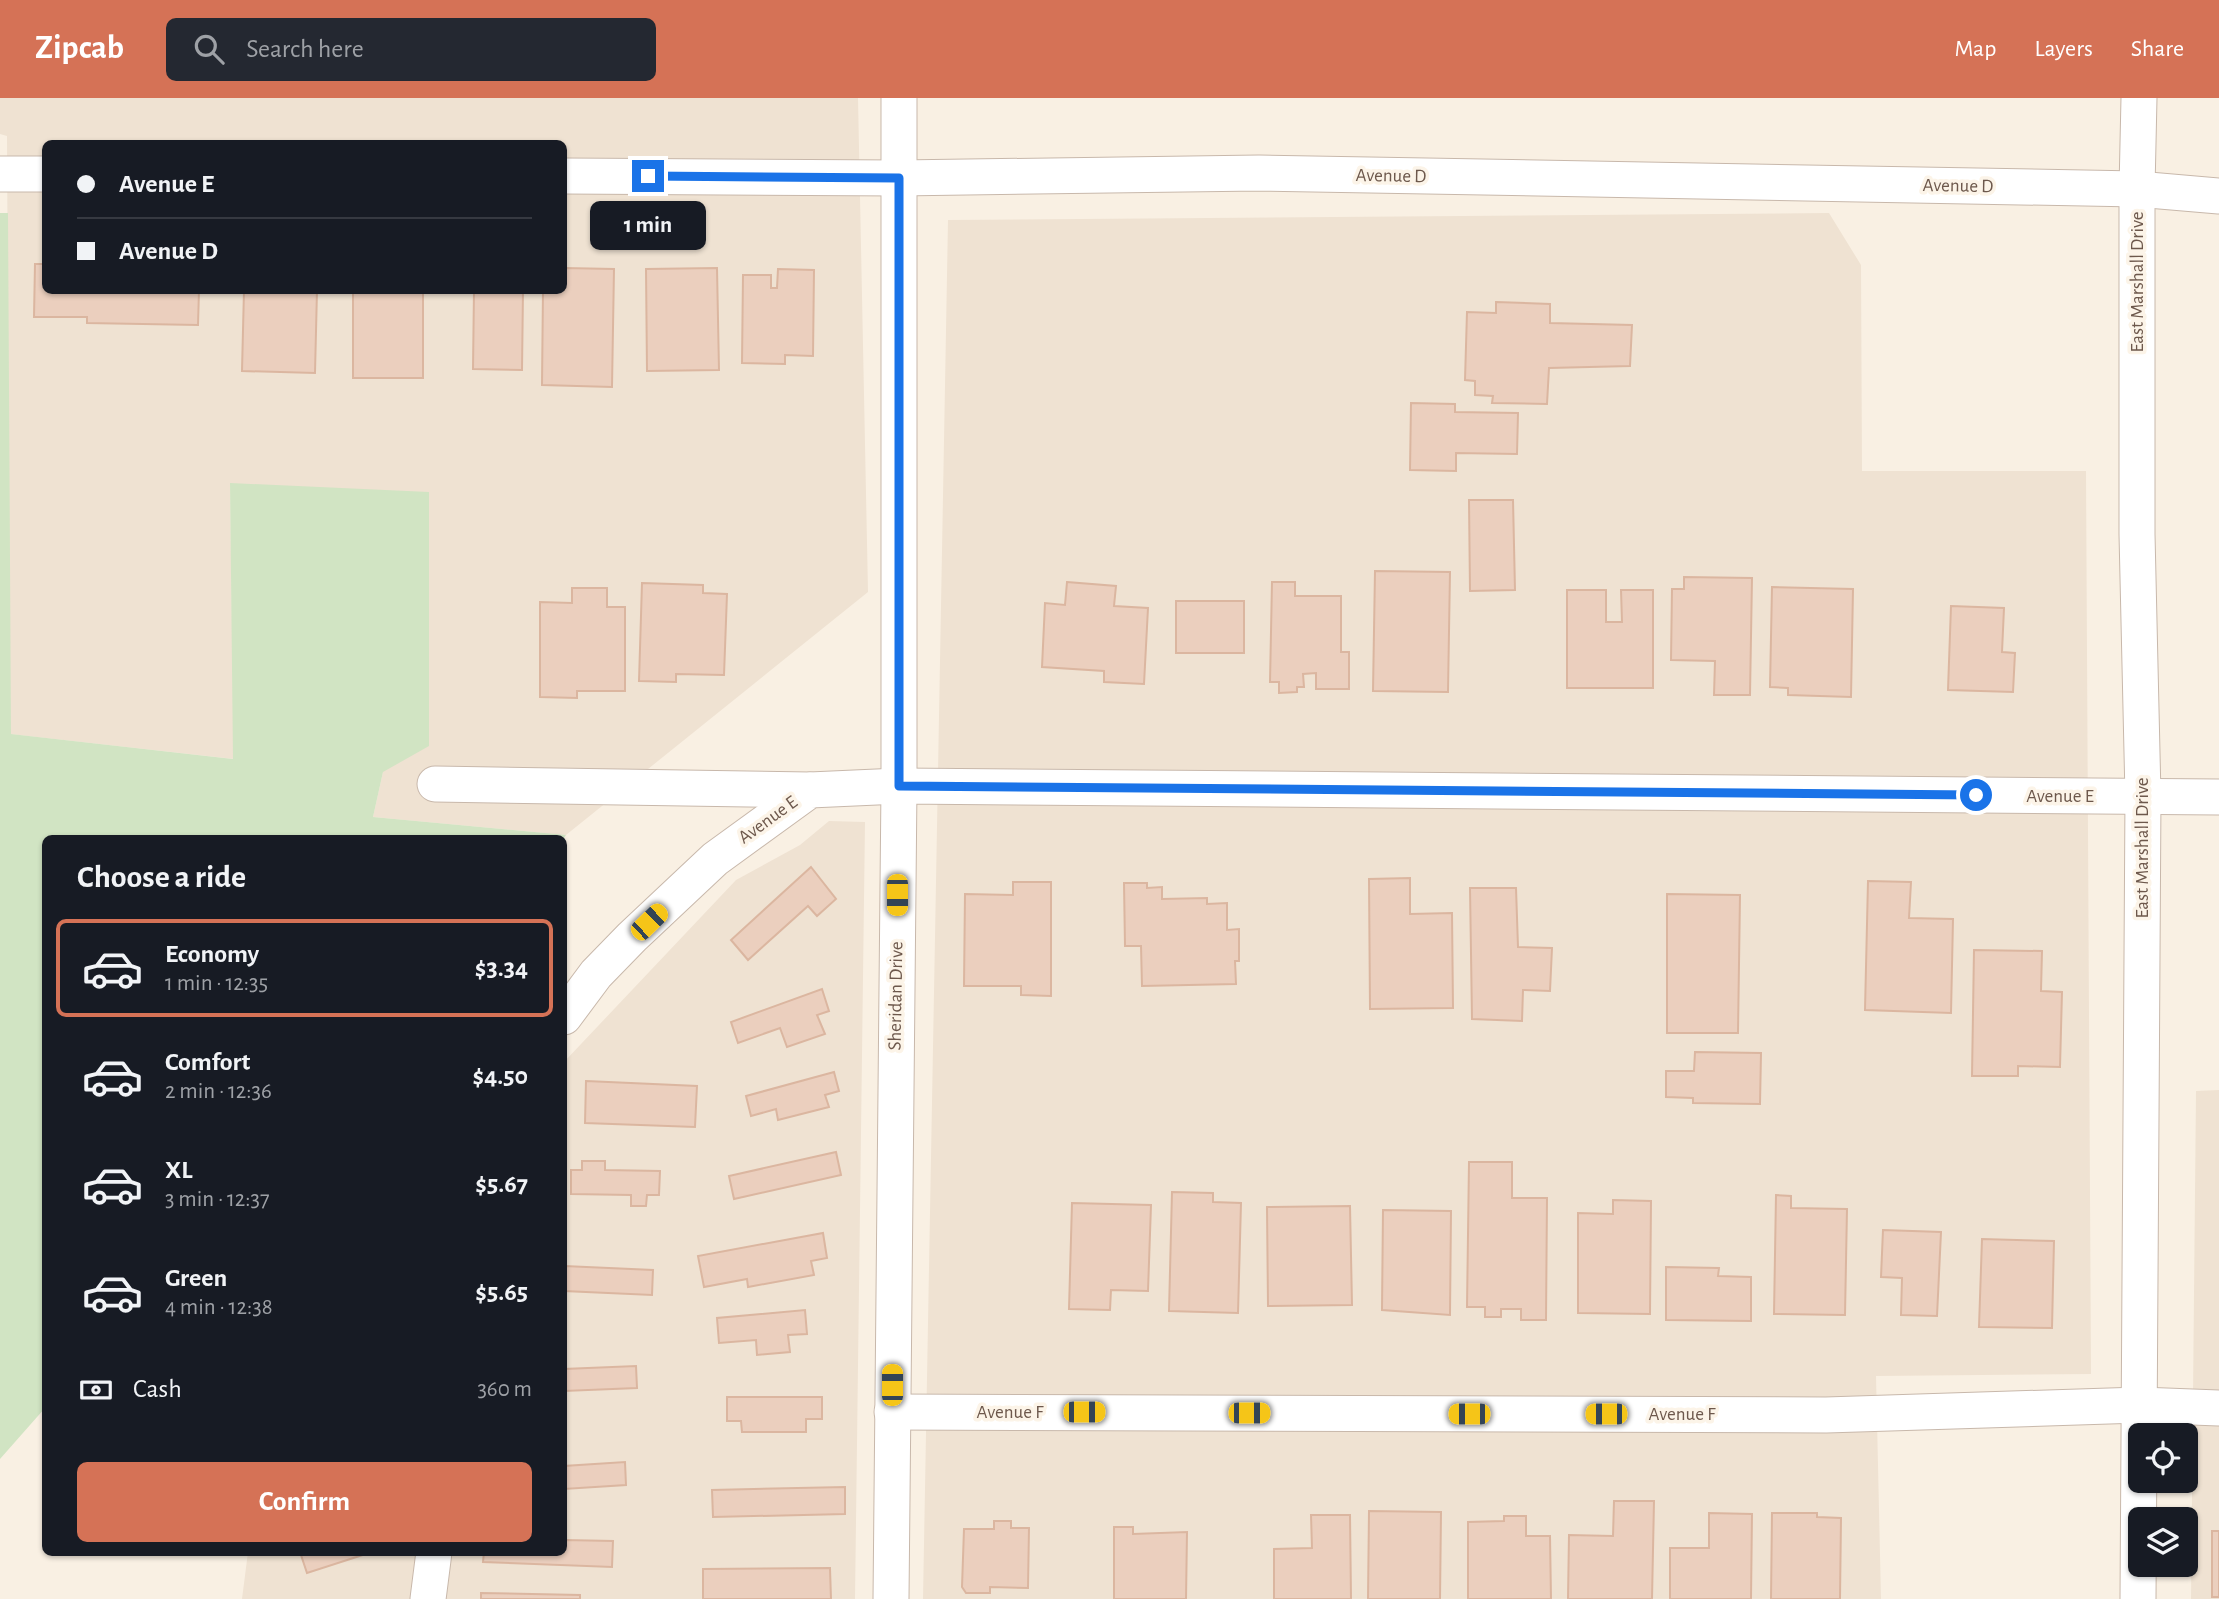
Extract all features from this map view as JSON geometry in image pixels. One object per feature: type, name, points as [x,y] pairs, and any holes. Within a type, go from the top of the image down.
[{"type":"street","name":"Sheridan Drive","points":[[891,1599],[899,786],[900,98]]},
{"type":"street","name":"East Marshall Drive","points":[[2138,1599],[2143,796],[2137,534],[2139,98]]},
{"type":"street","name":"Avenue D","points":[[567,176],[899,178],[1259,173],[2137,189],[2219,196]]},
{"type":"street","points":[[0,174],[42,174]]},
{"type":"street","points":[[435,784],[810,790]]},
{"type":"street","name":"Avenue E","points":[[567,1013],[596,974],[715,859],[810,790],[899,786],[2219,797]]},
{"type":"street","name":"Avenue F","points":[[892,1412],[1826,1415],[2140,1405],[2219,1408]]},
{"type":"street","points":[[428,1599],[433,1556]]},
{"type":"shaded area","points":[[0,98],[858,98],[868,592],[566,835],[373,817],[383,772],[230,483],[234,759],[10,734],[7,136],[0,134]]},
{"type":"shaded area","points":[[1829,213],[1861,265],[1862,471],[2086,471],[2091,1374],[1876,1376],[1881,1599],[923,1599],[948,220]]},
{"type":"shaded area","points":[[829,821],[865,822],[855,1599],[242,1599],[247,1556],[567,1556],[567,1059],[736,880],[800,845]]},
{"type":"shaded area","points":[[2219,1090],[2219,1599],[2191,1599],[2191,1577],[2198,1577],[2198,1507],[2192,1507],[2192,1493],[2198,1493],[2198,1423],[2193,1423],[2196,1091]]},
{"type":"green space","points":[[0,213],[8,213],[11,734],[233,759],[230,483],[429,492],[429,746],[383,772],[373,817],[566,835],[42,835],[42,1411],[0,1459]]},
{"type":"building","points":[[35,264],[42,264],[42,294],[199,294],[198,325],[87,323],[87,317],[34,317]]},
{"type":"building","points":[[567,268],[614,269],[612,387],[542,385],[543,294],[567,294]]},
{"type":"building","points":[[717,268],[719,370],[647,371],[646,269]]},
{"type":"building","points":[[778,269],[814,270],[813,356],[785,355],[785,364],[742,363],[743,275],[771,275],[771,288],[777,288]]},
{"type":"building","points":[[244,294],[317,294],[315,373],[242,371]]},
{"type":"building","points":[[353,294],[423,294],[423,378],[353,378]]},
{"type":"building","points":[[474,294],[523,294],[522,370],[473,369]]},
{"type":"building","points":[[1496,302],[1550,304],[1550,323],[1632,325],[1630,366],[1549,368],[1547,404],[1492,403],[1493,396],[1475,395],[1475,381],[1465,380],[1467,312],[1496,313]]},
{"type":"building","points":[[1411,403],[1455,404],[1455,412],[1518,413],[1517,454],[1456,453],[1456,471],[1410,470]]},
{"type":"building","points":[[1469,500],[1513,500],[1515,590],[1470,591]]},
{"type":"building","points":[[1375,571],[1450,572],[1448,692],[1373,691]]},
{"type":"building","points":[[1684,577],[1752,578],[1750,695],[1714,695],[1715,661],[1671,660],[1672,589],[1684,589]]},
{"type":"building","points":[[1067,582],[1116,586],[1114,606],[1148,608],[1144,684],[1104,682],[1104,671],[1042,667],[1045,603],[1065,605]]},
{"type":"building","points":[[1272,582],[1295,582],[1295,596],[1341,596],[1341,652],[1349,652],[1349,689],[1316,689],[1316,673],[1303,674],[1304,687],[1297,687],[1297,692],[1279,693],[1279,682],[1270,682]]},
{"type":"building","points":[[642,583],[703,585],[703,593],[727,594],[724,675],[676,674],[676,682],[639,681]]},
{"type":"building","points":[[1772,587],[1853,589],[1851,697],[1788,695],[1788,688],[1770,687]]},
{"type":"building","points":[[572,588],[607,588],[607,607],[625,607],[625,691],[577,691],[577,698],[540,697],[540,602],[572,603]]},
{"type":"building","points":[[1567,590],[1606,590],[1606,622],[1622,622],[1621,590],[1653,590],[1653,688],[1567,688]]},
{"type":"building","points":[[1176,601],[1244,601],[1244,653],[1176,653]]},
{"type":"building","points":[[1951,606],[2004,608],[2002,652],[2015,653],[2013,692],[1948,690]]},
{"type":"building","points":[[811,867],[836,899],[817,916],[808,906],[748,960],[731,940]]},
{"type":"building","points":[[1410,878],[1410,914],[1452,913],[1453,1008],[1370,1009],[1369,879]]},
{"type":"building","points":[[1868,881],[1911,882],[1909,918],[1953,919],[1951,1013],[1865,1010]]},
{"type":"building","points":[[1013,882],[1051,882],[1051,996],[1021,995],[1021,986],[964,986],[965,894],[1013,895]]},
{"type":"building","points":[[1124,883],[1147,883],[1147,888],[1162,887],[1162,899],[1207,898],[1207,904],[1227,903],[1227,930],[1239,929],[1239,961],[1235,961],[1236,984],[1142,986],[1141,946],[1125,946]]},
{"type":"building","points":[[1470,888],[1516,888],[1518,947],[1552,948],[1550,991],[1523,990],[1522,1021],[1472,1019]]},
{"type":"building","points":[[1667,894],[1740,895],[1738,1033],[1667,1033]]},
{"type":"building","points":[[1974,950],[2042,951],[2041,991],[2062,992],[2060,1067],[2018,1066],[2018,1076],[1972,1076]]},
{"type":"building","points":[[822,989],[829,1011],[817,1015],[825,1034],[787,1047],[780,1028],[738,1043],[731,1022]]},
{"type":"building","points":[[1695,1052],[1761,1053],[1760,1104],[1693,1103],[1693,1098],[1666,1097],[1666,1071],[1694,1071]]},
{"type":"building","points":[[834,1072],[839,1091],[825,1095],[829,1107],[778,1120],[776,1109],[751,1116],[746,1096]]},
{"type":"building","points":[[586,1081],[697,1086],[695,1127],[585,1123]]},
{"type":"building","points":[[836,1152],[841,1175],[734,1199],[729,1176]]},
{"type":"building","points":[[582,1161],[605,1161],[605,1170],[660,1171],[659,1195],[647,1195],[646,1206],[631,1206],[631,1195],[571,1194],[571,1170],[582,1170]]},
{"type":"building","points":[[1469,1162],[1512,1162],[1512,1198],[1547,1198],[1546,1320],[1521,1320],[1521,1309],[1501,1309],[1501,1317],[1485,1317],[1485,1307],[1467,1307]]},
{"type":"building","points":[[1172,1192],[1213,1193],[1213,1202],[1241,1203],[1238,1313],[1169,1311]]},
{"type":"building","points":[[1776,1195],[1791,1196],[1791,1208],[1847,1209],[1845,1315],[1774,1314]]},
{"type":"building","points":[[1613,1200],[1651,1201],[1650,1314],[1578,1313],[1578,1213],[1613,1214]]},
{"type":"building","points":[[1072,1203],[1151,1205],[1148,1291],[1111,1290],[1110,1310],[1069,1309]]},
{"type":"building","points":[[1350,1206],[1352,1305],[1268,1306],[1267,1207]]},
{"type":"building","points":[[1383,1210],[1451,1211],[1450,1315],[1382,1310]]},
{"type":"building","points":[[1883,1230],[1941,1232],[1937,1316],[1901,1315],[1902,1278],[1881,1277]]},
{"type":"building","points":[[823,1233],[827,1258],[811,1261],[814,1275],[748,1287],[747,1279],[704,1287],[698,1256]]},
{"type":"building","points":[[1982,1239],[2054,1241],[2052,1328],[1979,1327]]},
{"type":"building","points":[[567,1266],[653,1270],[652,1295],[567,1291]]},
{"type":"building","points":[[1666,1267],[1719,1268],[1718,1276],[1751,1277],[1751,1321],[1666,1320]]},
{"type":"building","points":[[805,1310],[807,1334],[788,1335],[790,1352],[757,1355],[756,1340],[719,1343],[717,1318]]},
{"type":"building","points":[[636,1366],[637,1388],[567,1391],[567,1369]]},
{"type":"building","points":[[727,1397],[822,1397],[822,1419],[806,1419],[806,1432],[742,1432],[741,1421],[727,1421]]},
{"type":"building","points":[[625,1462],[626,1485],[567,1489],[567,1466]]},
{"type":"building","points":[[845,1487],[845,1514],[713,1517],[712,1490]]},
{"type":"building","points":[[1614,1501],[1654,1501],[1652,1599],[1568,1599],[1569,1535],[1613,1536]]},
{"type":"building","points":[[1369,1511],[1441,1512],[1440,1599],[1368,1599]]},
{"type":"building","points":[[1709,1513],[1752,1514],[1751,1599],[1670,1599],[1670,1548],[1709,1548]]},
{"type":"building","points":[[1772,1513],[1817,1513],[1817,1517],[1841,1518],[1840,1599],[1771,1599]]},
{"type":"building","points":[[1311,1515],[1350,1515],[1351,1599],[1274,1599],[1274,1549],[1312,1548]]},
{"type":"building","points":[[1504,1516],[1526,1516],[1526,1536],[1550,1536],[1551,1599],[1468,1599],[1468,1522],[1504,1521]]},
{"type":"building","points":[[994,1521],[1011,1521],[1011,1528],[1029,1528],[1028,1588],[990,1587],[990,1593],[966,1593],[962,1587],[964,1529],[994,1529]]},
{"type":"building","points":[[1114,1527],[1133,1527],[1133,1534],[1187,1532],[1186,1599],[1114,1599]]},
{"type":"building","points":[[2212,1531],[2219,1531],[2219,1597],[2212,1597]]},
{"type":"building","points":[[567,1540],[613,1541],[612,1567],[483,1562],[484,1556],[567,1556]]},
{"type":"building","points":[[301,1556],[360,1556],[307,1573]]},
{"type":"building","points":[[830,1568],[831,1599],[703,1599],[703,1569]]},
{"type":"building","points":[[481,1593],[580,1595],[580,1599],[481,1599]]},
{"type":"route","points":[[648,176],[899,178],[899,786],[1976,795]]}]
